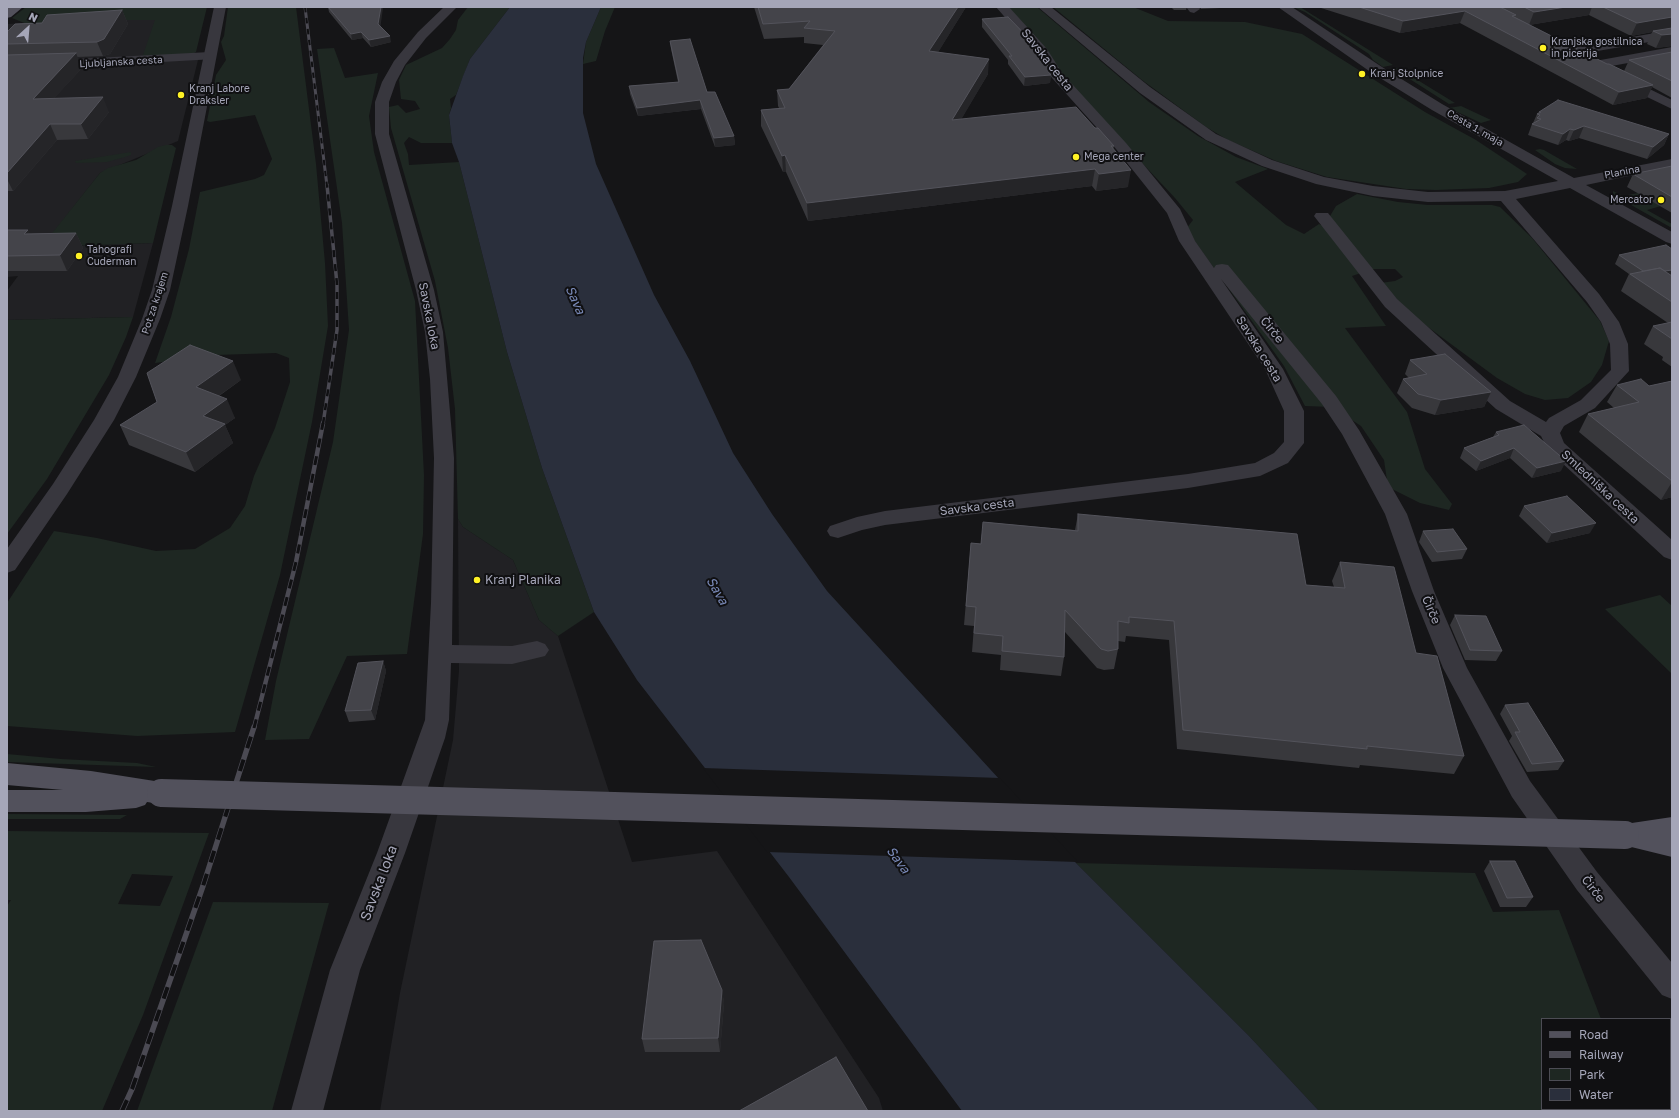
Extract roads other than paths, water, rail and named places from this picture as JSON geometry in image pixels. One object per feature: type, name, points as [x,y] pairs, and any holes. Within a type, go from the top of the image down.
[{"type":"main road","points":[[7,12],[10,7]]},
{"type":"main road","points":[[7,12],[17,7]]},
{"type":"main road","points":[[7,774],[91,782],[161,793],[1625,834],[1672,828]]},
{"type":"main road","points":[[7,801],[86,801],[161,793]]},
{"type":"main road","points":[[1625,834],[1672,845]]},
{"type":"street","name":"Pot za krajem","points":[[7,565],[60,489],[104,420],[127,377],[142,343],[161,290],[220,7]]},
{"type":"street","name":"Savska loka","points":[[307,1111],[345,970],[391,853],[437,720],[440,654],[444,458],[438,371],[434,332],[425,290],[382,134],[382,102],[388,82],[399,64],[422,35],[451,7]]},
{"type":"street","name":"Savska cesta","points":[[838,531],[857,524],[885,518],[1188,481],[1260,469],[1281,458],[1294,443],[1294,410],[1274,368],[1187,241],[1181,231],[1174,212],[1131,158],[1056,75],[1042,52],[1002,7]]},
{"type":"street","points":[[1044,7],[1186,121],[1211,137],[1267,163],[1321,180],[1380,192],[1428,197],[1505,196],[1572,183]]},
{"type":"street","name":"Cesta 1. maja","points":[[1284,7],[1393,80],[1471,127],[1672,239]]},
{"type":"street","points":[[1569,52],[1672,34]]},
{"type":"street","points":[[1557,45],[1672,105]]},
{"type":"street","points":[[1595,65],[1672,51]]},
{"type":"street","name":"Ljubljanska cesta","points":[[7,64],[56,64],[210,56]]},
{"type":"street","name":"Planina","points":[[1572,183],[1672,162]]},
{"type":"street","points":[[1322,216],[1391,302],[1503,405],[1550,434],[1556,422],[1588,404],[1620,371],[1619,344],[1610,322],[1593,298],[1505,196]]},
{"type":"street","name":"Čirče","points":[[1187,241],[1214,260],[1329,400],[1352,434],[1396,514],[1423,591],[1455,668],[1522,789],[1587,881],[1672,985]]},
{"type":"street","name":"Smledniška cesta","points":[[1550,434],[1555,446],[1672,552]]},
{"type":"street","points":[[440,654],[512,655],[537,650]]},
{"type":"water","name":"Sava","points":[[510,7],[601,7],[586,42],[583,58],[583,113],[596,164],[654,295],[690,361],[733,453],[772,514],[827,591],[1076,863],[1249,1036],[1319,1111],[962,1111],[789,877],[637,680],[594,612],[542,468],[507,352],[459,162],[452,143],[449,115],[470,59]]},
{"type":"railway","points":[[305,7],[327,186]]},
{"type":"railway","points":[[323,424],[337,330],[337,284],[327,185]]},
{"type":"railway","points":[[254,728],[296,562],[323,423]]},
{"type":"railway","points":[[122,1111],[132,1089],[203,886],[254,727]]},
{"type":"place","name":"Kranjska gostilnica in picerija","points":[[1543,48]]},
{"type":"place","name":"Kranj Stolpnice","points":[[1362,74]]},
{"type":"place","name":"Kranj Labore Draksler","points":[[181,95]]},
{"type":"place","name":"Mega center","points":[[1076,157]]},
{"type":"place","name":"Mercator","points":[[1661,200]]},
{"type":"place","name":"Tahografi Cuderman","points":[[79,256]]},
{"type":"place","name":"Kranj Planika","points":[[477,580]]}]
